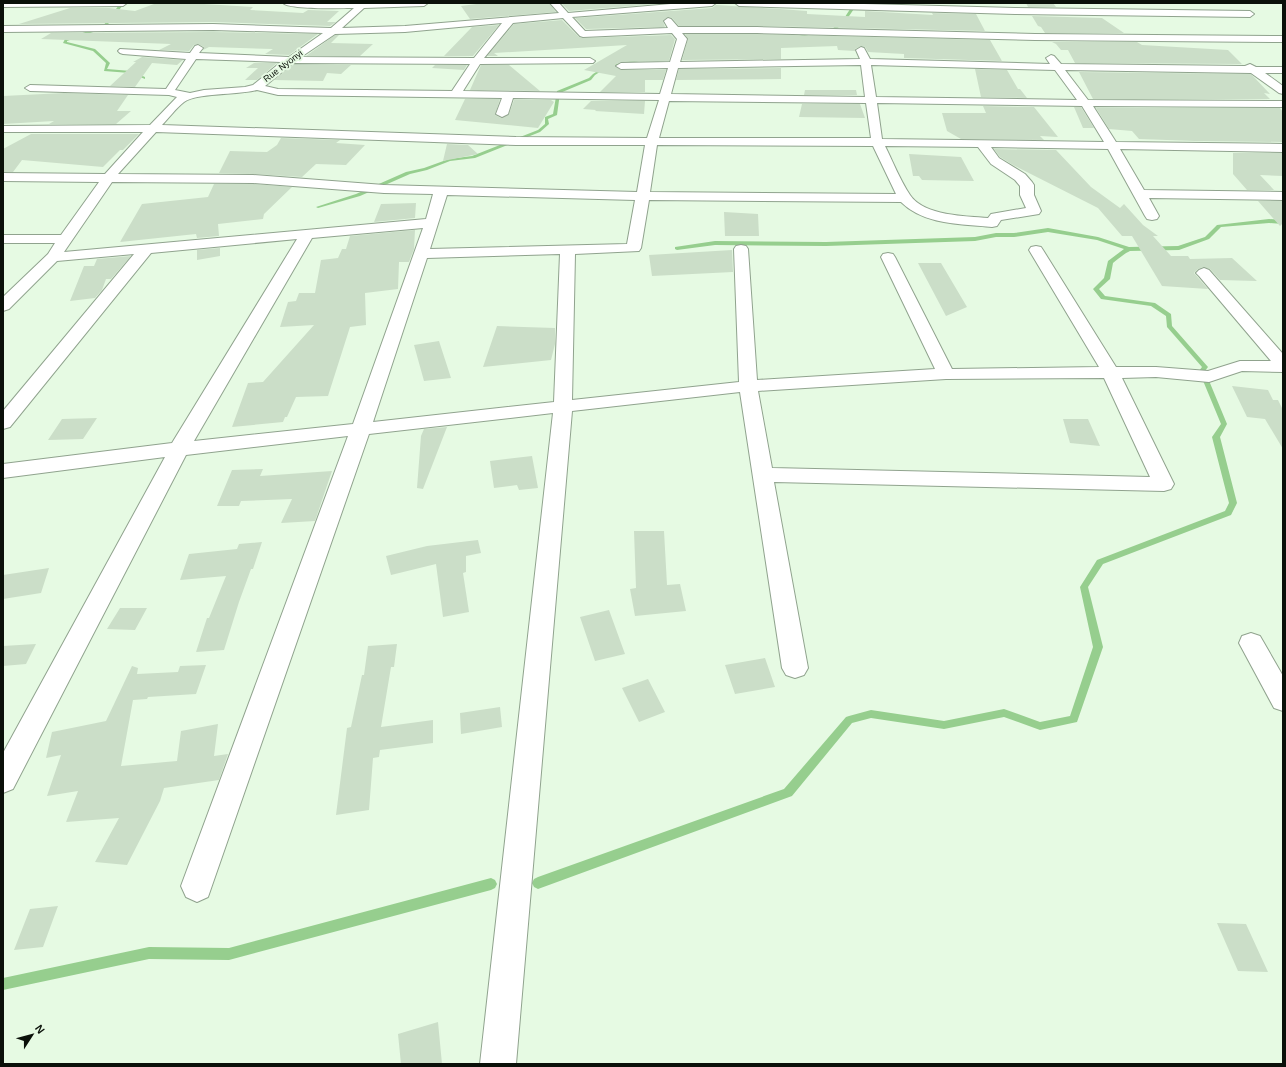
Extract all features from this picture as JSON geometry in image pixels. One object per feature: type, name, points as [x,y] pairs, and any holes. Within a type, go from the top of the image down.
[{"type":"street","points":[[56,12],[69,3]]},
{"type":"street","points":[[3,4],[123,3]]},
{"type":"street","points":[[287,3],[310,5],[424,3]]},
{"type":"street","points":[[554,3],[567,15],[583,34],[758,27],[816,31],[1035,37],[1283,40]]},
{"type":"street","points":[[3,29],[213,27],[333,31],[405,29],[712,3]]},
{"type":"street","points":[[739,3],[763,6],[1012,7],[1252,16],[1240,5]]},
{"type":"street","points":[[1172,3],[1226,47]]},
{"type":"street","name":"Rue Nyonyi","points":[[187,96],[204,93],[245,90],[257,87],[290,60],[333,31],[364,4]]},
{"type":"street","points":[[1012,7],[1085,103],[1112,145],[1152,216]]},
{"type":"street","points":[[421,254],[634,248],[652,141],[682,39],[657,8]]},
{"type":"street","points":[[14,37],[44,20]]},
{"type":"street","points":[[456,94],[477,60],[510,20]]},
{"type":"street","points":[[169,92],[191,57],[213,27]]},
{"type":"street","points":[[854,32],[866,62],[877,142],[905,198],[913,206],[939,217],[992,223],[996,217],[1034,211],[1027,195],[1027,185],[1020,177],[995,161],[982,144]]},
{"type":"street","points":[[123,51],[191,57],[290,60],[590,61]]},
{"type":"street","points":[[621,66],[677,57],[1057,67],[1283,70]]},
{"type":"street","points":[[1242,60],[1283,91]]},
{"type":"street","points":[[257,87],[278,92],[1085,103],[1283,104]]},
{"type":"street","points":[[30,88],[169,92],[187,96]]},
{"type":"street","points":[[502,114],[509,95]]},
{"type":"street","points":[[3,306],[53,257],[108,178],[153,128],[181,99],[187,96]]},
{"type":"street","points":[[3,129],[153,128],[516,141],[877,142],[1283,148]]},
{"type":"street","points":[[3,177],[253,179],[384,189],[642,196],[905,198]]},
{"type":"street","points":[[197,886],[361,428],[432,223],[441,191]]},
{"type":"street","points":[[1140,194],[1283,196]]},
{"type":"street","points":[[53,257],[432,223]]},
{"type":"street","points":[[3,780],[180,449],[307,234]]},
{"type":"street","points":[[3,239],[66,239]]},
{"type":"street","points":[[3,423],[147,248]]},
{"type":"street","points":[[741,249],[748,386],[795,668]]},
{"type":"street","points":[[763,475],[1164,484],[1111,373],[1036,250]]},
{"type":"street","points":[[498,1064],[563,406],[568,251]]},
{"type":"street","points":[[888,257],[946,374]]},
{"type":"street","points":[[1204,273],[1283,366]]},
{"type":"street","points":[[3,471],[361,428],[748,386],[946,374],[1156,372],[1203,376],[1240,366],[1283,366]]},
{"type":"street","points":[[1251,642],[1283,700]]},
{"type":"building","points":[[484,3],[549,3],[556,12],[470,19],[461,6]]},
{"type":"building","points":[[561,3],[656,3],[656,4],[569,11]]},
{"type":"building","points":[[1026,3],[1053,3],[1056,7],[1028,7]]},
{"type":"building","points":[[154,4],[204,4],[253,7],[250,10],[303,13],[308,10],[339,11],[327,22],[336,22],[330,26],[213,22],[19,24],[70,8],[109,8],[135,11]]},
{"type":"building","points":[[716,5],[807,11],[807,14],[865,17],[865,11],[933,15],[932,13],[976,14],[985,31],[757,26],[679,26],[672,18],[668,17],[663,21],[665,27],[586,29],[575,18],[712,8]]},
{"type":"building","points":[[1032,16],[1102,18],[1124,33],[1045,33],[1041,27],[1038,26]]},
{"type":"building","points":[[562,20],[579,37],[583,38],[671,35],[675,39],[669,61],[621,62],[615,65],[621,70],[666,70],[663,80],[645,80],[645,92],[600,92],[616,76],[584,70],[627,45],[494,53],[498,56],[487,56],[514,24]]},
{"type":"building","points":[[499,25],[473,56],[444,56],[472,27]]},
{"type":"building","points":[[213,32],[318,34],[289,55],[265,54],[273,49],[209,47],[203,50],[204,47],[198,44],[194,45],[189,51],[159,50],[171,44],[41,39],[51,33]]},
{"type":"building","points":[[685,34],[757,34],[990,40],[1002,61],[904,58],[904,54],[868,52],[865,47],[861,46],[855,49],[855,51],[838,50],[837,46],[781,48],[781,59],[682,60],[688,39]]},
{"type":"building","points":[[335,35],[339,35],[331,43],[373,44],[360,56],[306,56]]},
{"type":"building","points":[[1052,42],[1137,42],[1142,45],[1228,50],[1242,64],[1075,63],[1068,50],[1061,50]]},
{"type":"building","points":[[142,57],[183,60],[177,65],[152,63],[135,87],[110,86],[136,62],[133,62]]},
{"type":"building","points":[[254,63],[277,63],[257,80],[245,80],[258,68],[246,68]]},
{"type":"building","points":[[294,64],[351,65],[341,74],[327,73],[323,81],[274,80]]},
{"type":"building","points":[[435,65],[467,65],[464,70],[432,68]]},
{"type":"building","points":[[481,65],[509,65],[540,91],[470,90]]},
{"type":"building","points":[[781,68],[781,79],[676,80],[679,69]]},
{"type":"building","points":[[975,69],[1007,70],[1018,89],[1020,89],[1027,98],[981,97]]},
{"type":"building","points":[[1079,72],[1251,74],[1270,94],[1264,93],[1270,99],[1093,99]]},
{"type":"building","points":[[805,90],[856,90],[857,95],[804,95]]},
{"type":"building","points":[[64,93],[128,95],[117,111],[131,111],[116,124],[49,124],[54,121],[3,124],[3,96]]},
{"type":"building","points":[[465,99],[500,99],[495,115],[501,118],[509,114],[514,100],[551,100],[554,102],[538,128],[455,120]]},
{"type":"building","points":[[591,101],[645,101],[644,114],[583,109]]},
{"type":"building","points":[[802,104],[860,104],[865,118],[799,117]]},
{"type":"building","points":[[983,106],[1034,107],[1058,137],[1040,136],[1044,140],[961,139],[947,131],[942,113],[986,113]]},
{"type":"building","points":[[1074,107],[1081,107],[1094,128],[1083,128]]},
{"type":"building","points":[[1096,108],[1280,108],[1283,112],[1283,142],[1139,139],[1132,131],[1109,129]]},
{"type":"building","points":[[31,134],[139,134],[103,167],[22,160],[13,172],[3,172],[3,149]]},
{"type":"building","points":[[281,138],[340,140],[336,143],[365,145],[346,165],[316,164],[302,177],[219,173],[230,151],[267,152],[277,145]]},
{"type":"building","points":[[447,144],[468,145],[478,154],[443,161]]},
{"type":"building","points":[[994,149],[1056,150],[1091,187],[1120,208],[1124,204],[1143,225],[1158,236],[1153,236],[1171,256],[1188,256],[1190,259],[1232,258],[1257,281],[1220,280],[1210,269],[1203,267],[1194,273],[1208,289],[1162,286],[1132,236],[1122,236],[1098,208],[1013,165],[1000,157]]},
{"type":"building","points":[[1233,153],[1283,153],[1283,176],[1260,175],[1274,190],[1247,190],[1233,174]]},
{"type":"building","points":[[909,154],[961,157],[974,181],[922,180],[919,176],[913,176]]},
{"type":"building","points":[[214,184],[253,184],[292,187],[264,214],[263,219],[218,224],[219,236],[197,238],[196,234],[120,242],[142,204],[208,197]]},
{"type":"building","points":[[1258,201],[1283,201],[1283,223],[1280,226]]},
{"type":"building","points":[[416,203],[415,218],[374,222],[381,204]]},
{"type":"building","points":[[724,212],[758,214],[759,236],[725,236]]},
{"type":"building","points":[[415,230],[414,249],[409,262],[399,262],[398,289],[365,293],[366,325],[350,327],[328,396],[296,397],[287,417],[285,417],[283,422],[232,427],[248,383],[263,382],[314,325],[280,327],[288,302],[296,301],[299,293],[315,293],[321,260],[338,258],[342,249],[346,249],[350,236]]},
{"type":"building","points":[[220,248],[220,256],[197,260],[197,250]]},
{"type":"building","points":[[732,250],[733,272],[652,276],[649,255]]},
{"type":"building","points":[[131,256],[111,279],[106,279],[102,290],[95,298],[70,301],[84,266],[94,266],[97,259]]},
{"type":"building","points":[[918,263],[941,263],[967,307],[946,316]]},
{"type":"building","points":[[497,326],[555,328],[555,344],[551,360],[483,367]]},
{"type":"building","points":[[439,341],[451,378],[424,381],[414,345]]},
{"type":"building","points":[[1232,386],[1268,390],[1273,400],[1278,400],[1283,410],[1283,449],[1265,419],[1247,417]]},
{"type":"building","points":[[97,418],[83,439],[48,440],[62,419]]},
{"type":"building","points":[[1063,419],[1088,419],[1100,446],[1070,443]]},
{"type":"building","points":[[447,427],[423,489],[417,488],[421,436],[424,429]]},
{"type":"building","points":[[532,456],[538,488],[519,490],[517,485],[494,488],[490,461]]},
{"type":"building","points":[[263,469],[260,476],[332,471],[315,521],[281,523],[292,499],[241,501],[239,506],[217,506],[232,470]]},
{"type":"building","points":[[634,531],[664,531],[667,585],[680,584],[686,611],[635,616],[630,589],[636,588]]},
{"type":"building","points":[[478,540],[481,553],[466,556],[466,572],[463,573],[469,612],[443,617],[436,564],[391,575],[386,556],[427,546]]},
{"type":"building","points":[[262,542],[253,569],[251,569],[239,602],[224,650],[196,652],[207,618],[209,618],[226,576],[180,580],[189,554],[237,549],[239,544]]},
{"type":"building","points":[[49,568],[41,593],[3,599],[3,575]]},
{"type":"building","points":[[120,608],[147,608],[135,630],[107,629]]},
{"type":"building","points":[[609,610],[625,654],[595,661],[580,617]]},
{"type":"building","points":[[36,644],[26,664],[3,666],[3,646]]},
{"type":"building","points":[[397,644],[394,667],[391,667],[381,727],[433,720],[433,743],[380,750],[379,757],[373,758],[369,810],[336,815],[347,728],[351,727],[362,675],[364,675],[368,646]]},
{"type":"building","points":[[765,658],[775,687],[735,694],[725,665]]},
{"type":"building","points":[[206,665],[196,694],[148,697],[147,699],[133,700],[121,766],[177,761],[181,731],[218,724],[214,756],[228,754],[219,780],[164,788],[160,801],[127,865],[95,862],[119,818],[66,822],[78,791],[47,796],[61,755],[46,758],[52,732],[106,721],[132,666],[138,668],[137,674],[178,672],[180,666]]},
{"type":"building","points":[[648,679],[665,712],[639,722],[622,688]]},
{"type":"building","points":[[500,707],[502,727],[461,734],[460,713]]},
{"type":"building","points":[[58,906],[43,947],[14,950],[30,909]]},
{"type":"building","points":[[1217,923],[1246,924],[1268,972],[1238,971]]},
{"type":"building","points":[[438,1022],[442,1064],[401,1064],[398,1034]]},
{"type":"waterway","points":[[114,3],[121,5],[104,27],[66,40],[65,43],[94,50],[108,63],[105,70],[131,72],[144,78]]},
{"type":"waterway","points":[[794,38],[819,31],[833,30],[844,21],[856,3]]},
{"type":"waterway","points":[[318,207],[358,195],[408,173],[425,169],[449,160],[473,157],[539,131],[547,124],[546,118],[555,115],[558,92],[590,79],[594,74],[605,68],[638,60]]},
{"type":"waterway","points":[[1129,249],[1179,248],[1207,238],[1219,226],[1269,221],[1283,222]]},
{"type":"waterway","points":[[677,248],[715,243],[826,244],[975,239],[996,235],[1014,235],[1048,230],[1098,239],[1129,249]]},
{"type":"waterway","points":[[538,883],[788,793],[849,720],[871,714],[944,725],[1004,713],[1040,726],[1074,719],[1098,647],[1084,587],[1100,562],[1228,513],[1233,503],[1216,437],[1224,424],[1202,371],[1205,367],[1169,326],[1169,315],[1153,304],[1103,298],[1096,289],[1107,279],[1110,262],[1129,249]]},
{"type":"waterway","points":[[3,984],[149,953],[229,954],[491,884]]}]
